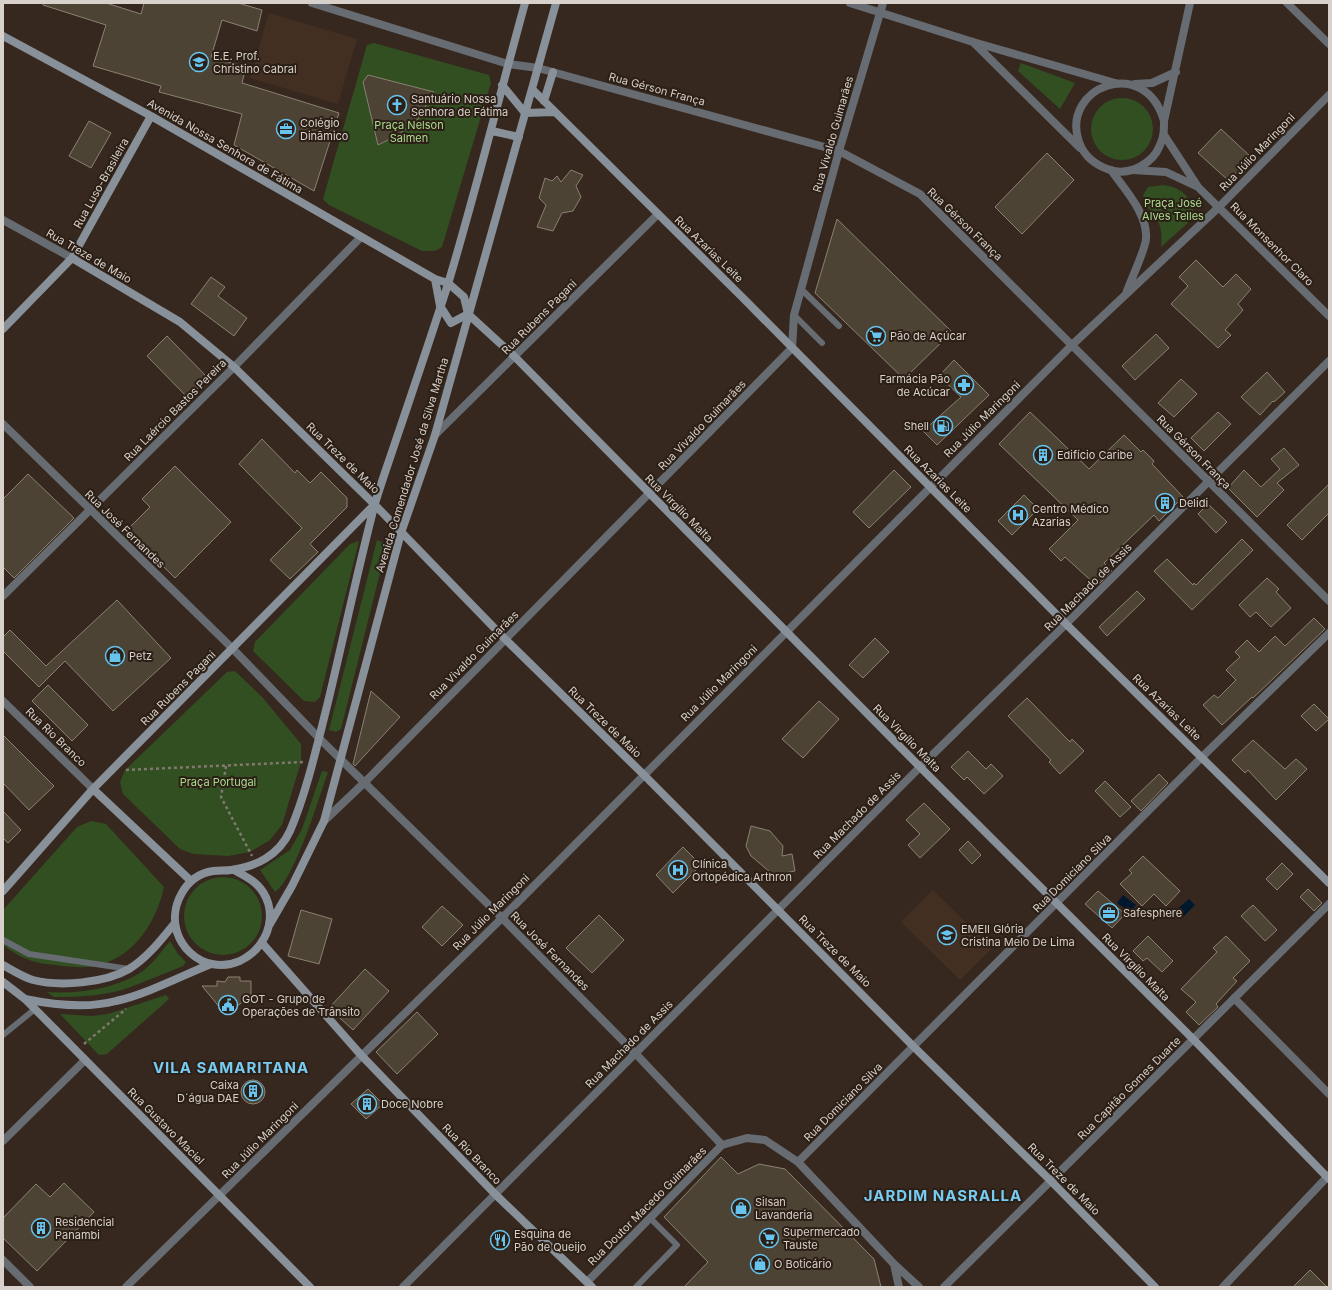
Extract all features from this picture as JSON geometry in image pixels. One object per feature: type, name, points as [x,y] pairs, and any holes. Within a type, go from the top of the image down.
[{"type":"street","name":"Rua Gérson França","points":[[312,3],[508,64],[538,68],[839,151],[920,194],[1329,601]]},
{"type":"street","name":"Avenida Comendador José da Silva Martha","points":[[234,870],[256,863],[274,854],[286,839],[294,821],[319,738],[375,505],[448,283],[492,131],[502,85],[525,3]]},
{"type":"street","name":"Avenida Comendador José da Silva Martha","points":[[269,924],[292,886],[324,821],[401,533],[435,435],[556,3]]},
{"type":"street","points":[[850,3],[973,42],[1116,84]]},
{"type":"street","name":"Rua Vivaldo Guimarães","points":[[324,821],[650,494],[792,348],[794,315],[839,151],[883,3]]},
{"type":"street","points":[[1132,170],[1144,165],[1153,157],[1160,146],[1164,135],[1164,121],[1190,3]]},
{"type":"street","points":[[1287,3],[1329,44]]},
{"type":"street","name":"Avenida Nossa Senhora de Fátima","points":[[3,36],[151,116],[435,279],[448,283]]},
{"type":"street","points":[[973,42],[1082,149],[1089,159],[1100,166],[1111,170],[1166,172],[1198,187]]},
{"type":"street","points":[[544,102],[552,72]]},
{"type":"street","points":[[1082,149],[1077,135],[1077,121],[1081,107],[1090,95],[1102,87],[1116,84],[1152,83],[1176,72]]},
{"type":"street","points":[[1131,84],[1143,89],[1153,98],[1160,109],[1164,121]]},
{"type":"street","points":[[502,85],[525,113],[554,112]]},
{"type":"street","name":"Rua Azarias Leite","points":[[532,89],[930,486],[1066,624],[1329,883]]},
{"type":"street","name":"Rua Júlio Maringoni","points":[[126,1287],[502,918],[930,486],[1072,345],[1219,207],[1329,95]]},
{"type":"street","name":"Rua Luso-Brasileira","points":[[3,328],[72,258],[151,116]]},
{"type":"street","points":[[492,131],[519,137]]},
{"type":"street","points":[[1164,135],[1198,187]]},
{"type":"street","points":[[1111,170],[1134,203],[1144,223],[1146,240],[1124,297]]},
{"type":"street","name":"Rua Monsenhor Claro","points":[[1198,187],[1329,316]]},
{"type":"street","name":"Rua Rubens Pagani","points":[[435,435],[658,214]]},
{"type":"street","name":"Rua Treze de Maio","points":[[3,220],[72,258],[180,322],[234,367],[375,505],[505,639],[644,775],[914,1047],[1051,1181],[1155,1287]]},
{"type":"street","name":"Rua Laércio Bastos Pereira","points":[[3,596],[234,367],[362,237]]},
{"type":"street","points":[[435,279],[440,306],[451,323],[468,314],[464,297],[448,283]]},
{"type":"street","name":"Rua Virgílio Malta","points":[[468,314],[515,357],[920,767],[1193,1039],[1328,1177]]},
{"type":"street","name":"Rua Machado de Assis","points":[[403,1287],[920,767],[1066,624],[1329,361]]},
{"type":"street","name":"Rua José Fernandes","points":[[3,424],[232,649]]},
{"type":"street","name":"Rua Rubens Pagani","points":[[3,891],[93,789],[375,505]]},
{"type":"street","name":"Rua Domiciano Silva","points":[[798,1162],[1202,757],[1329,633]]},
{"type":"street","points":[[232,649],[319,738]]},
{"type":"street","name":"Rua Rio Branco","points":[[3,701],[93,789]]},
{"type":"street","name":"Rua José Fernandes","points":[[319,738],[502,918],[635,1053],[722,1145]]},
{"type":"street","points":[[93,789],[191,881]]},
{"type":"street","points":[[234,870],[254,881],[264,894],[269,908],[269,924],[262,943],[253,954],[240,962],[225,965],[211,964],[197,958],[186,950],[178,938],[174,924],[175,908],[181,894],[191,881],[201,874],[212,871],[234,870]]},
{"type":"street","name":"Rua Capitão Gomes Duarte","points":[[944,1287],[1329,904]]},
{"type":"street","points":[[3,965],[33,980],[70,984],[104,979],[129,969],[153,949],[174,924]]},
{"type":"street","name":"Rua Rio Branco","points":[[262,943],[361,1056],[496,1195],[589,1285]]},
{"type":"street","points":[[25,999],[55,1005],[96,1004],[117,1001],[211,964]]},
{"type":"street","name":"Rua Gustavo Maciel","points":[[3,982],[25,999],[310,1287]]},
{"type":"street","points":[[1234,998],[1329,1094]]},
{"type":"street","points":[[3,1141],[85,1060]]},
{"type":"street","points":[[722,1145],[747,1138],[765,1140],[798,1162],[894,1264],[919,1287]]},
{"type":"street","name":"Rua Doutor Macedo Guimarães","points":[[589,1285],[650,1218],[722,1145]]},
{"type":"street","points":[[1223,1287],[1328,1177]]},
{"type":"street","points":[[3,1260],[30,1287]]},
{"type":"street","points":[[894,1264],[899,1287]]},
{"type":"lane","points":[[801,289],[839,326]]},
{"type":"lane","points":[[794,315],[822,343]]},
{"type":"lane","points":[[3,940],[29,954],[129,969]]},
{"type":"lane","points":[[3,1035],[35,1009]]},
{"type":"lane","points":[[636,1287],[677,1245],[650,1218]]},
{"type":"path","points":[[120,775],[125,770],[301,762],[311,764]]},
{"type":"path","points":[[226,766],[221,797],[256,863]]},
{"type":"path","points":[[76,1051],[127,1008]]},
{"type":"shaded area","points":[[269,13],[357,39],[338,104],[250,78]]},
{"type":"shaded area","name":"EMEII Glória Cristina Melo De Lima","points":[[933,890],[992,948],[960,980],[901,922]]},
{"type":"green space","name":"Praça Nelson Salmen","points":[[374,43],[489,75],[491,83],[442,247],[435,251],[422,251],[329,205],[323,199],[367,45]]},
{"type":"green space","points":[[1021,63],[1075,83],[1060,109],[1018,71]]},
{"type":"green space","points":[[1116,98],[1128,98],[1144,107],[1151,117],[1153,129],[1151,141],[1144,151],[1128,160],[1116,160],[1105,155],[1096,146],[1091,135],[1091,123],[1096,112],[1105,103]]},
{"type":"green space","name":"Praça José Alves Telles","points":[[1163,185],[1178,189],[1185,194],[1194,207],[1190,221],[1161,247],[1160,226],[1157,219],[1147,206],[1143,195],[1148,187]]},
{"type":"green space","points":[[377,540],[387,545],[341,729],[336,732],[329,730]]},
{"type":"green space","points":[[359,541],[320,697],[315,702],[304,701],[253,651],[255,642],[350,544]]},
{"type":"green space","name":"Praça Portugal","points":[[235,671],[263,698],[301,744],[301,762],[282,825],[270,840],[250,852],[228,856],[193,854],[180,849],[123,794],[120,782],[125,770],[227,672]]},
{"type":"green space","points":[[322,771],[328,772],[313,818],[290,871],[283,884],[275,892],[260,870],[290,850],[302,829]]},
{"type":"green space","points":[[91,821],[106,824],[164,887],[149,925],[132,947],[122,955],[96,966],[75,967],[44,964],[31,961],[17,955],[3,945],[3,910],[77,827]]},
{"type":"green space","points":[[223,877],[238,880],[250,889],[259,901],[262,916],[259,931],[250,943],[238,952],[223,955],[208,952],[196,943],[187,931],[184,916],[187,901],[196,889],[208,880]]},
{"type":"green space","points":[[170,941],[178,954],[186,962],[183,966],[128,988],[110,993],[54,997],[47,992],[84,991],[121,982],[143,971],[154,961]]},
{"type":"green space","points":[[166,995],[169,999],[107,1054],[99,1055],[60,1014],[92,1016],[108,1014]]},
{"type":"water","points":[[1123,895],[1136,905],[1130,912],[1117,903]]},
{"type":"water","points":[[1189,899],[1195,905],[1182,918],[1175,911]]},
{"type":"building","points":[[43,3],[106,3],[141,14],[144,3],[238,3],[262,10],[257,31],[222,20],[211,57],[246,67],[242,83],[339,113],[314,191],[234,145],[242,114],[159,92],[161,86],[93,66],[106,25],[43,5]]},
{"type":"building","name":"Santuário Nossa Senhora de Fátima","points":[[368,75],[434,92],[418,119],[398,135],[378,145],[363,82]]},
{"type":"building","points":[[89,121],[111,133],[91,168],[69,156]]},
{"type":"building","points":[[1221,129],[1251,157],[1229,181],[1198,153]]},
{"type":"building","points":[[1047,153],[1074,180],[1022,234],[995,207]]},
{"type":"building","points":[[571,170],[583,175],[576,186],[581,197],[573,211],[562,213],[553,231],[537,227],[546,205],[539,198],[545,178],[552,181],[557,176],[561,182]]},
{"type":"building","points":[[837,219],[952,332],[904,379],[815,293]]},
{"type":"building","points":[[1196,260],[1223,287],[1236,274],[1251,289],[1238,304],[1243,310],[1225,330],[1231,335],[1218,348],[1171,304],[1188,286],[1179,277]]},
{"type":"building","points":[[211,277],[225,287],[218,296],[247,318],[234,336],[191,304]]},
{"type":"building","points":[[1156,334],[1169,348],[1135,380],[1122,366]]},
{"type":"building","points":[[167,336],[208,378],[188,398],[147,356]]},
{"type":"building","points":[[954,360],[989,395],[937,445],[923,431],[961,397],[939,376]]},
{"type":"building","points":[[1267,372],[1285,392],[1274,402],[1273,401],[1260,415],[1241,397]]},
{"type":"building","points":[[1181,379],[1197,394],[1174,417],[1158,403]]},
{"type":"building","points":[[1030,412],[1089,469],[1124,435],[1141,452],[1143,450],[1154,461],[1152,464],[1183,497],[1159,521],[1154,515],[1104,563],[1112,571],[1097,586],[1065,557],[1061,561],[1049,549],[1078,520],[999,444]]},
{"type":"building","points":[[1218,412],[1231,424],[1204,451],[1191,438]]},
{"type":"building","points":[[262,439],[295,473],[297,470],[310,483],[321,472],[347,498],[347,507],[310,544],[318,552],[290,579],[270,560],[302,528],[239,464]]},
{"type":"building","points":[[1284,448],[1299,465],[1277,483],[1284,490],[1257,517],[1228,488],[1244,470],[1261,487],[1280,469],[1271,459]]},
{"type":"building","points":[[175,466],[231,522],[175,578],[127,530],[150,507],[142,499]]},
{"type":"building","points":[[894,470],[911,487],[869,528],[853,512]]},
{"type":"building","points":[[28,474],[74,518],[14,578],[3,567],[3,499]]},
{"type":"building","points":[[1329,484],[1329,513],[1302,540],[1287,525]]},
{"type":"building","name":"Centro Médico Azarias","points":[[1024,495],[1038,509],[1012,535],[998,521]]},
{"type":"building","points":[[1208,504],[1227,522],[1216,533],[1198,514]]},
{"type":"building","points":[[1242,539],[1253,550],[1192,610],[1154,571],[1167,559],[1193,585],[1194,583],[1196,585]]},
{"type":"building","points":[[1267,578],[1279,589],[1276,592],[1291,608],[1271,627],[1256,612],[1250,617],[1239,605]]},
{"type":"building","points":[[1137,591],[1145,599],[1107,636],[1099,627]]},
{"type":"building","name":"Petz","points":[[117,600],[171,658],[113,711],[65,661],[39,687],[3,651],[3,637],[10,630],[46,666]]},
{"type":"building","points":[[1314,618],[1325,629],[1253,698],[1252,697],[1222,725],[1203,705],[1214,695],[1218,698],[1236,680],[1226,670],[1240,657],[1235,652],[1247,640],[1259,652],[1275,636],[1285,646]]},
{"type":"building","points":[[875,638],[889,652],[863,678],[849,665]]},
{"type":"building","points":[[48,685],[88,725],[72,741],[32,701]]},
{"type":"building","points":[[371,691],[400,717],[355,766],[353,764]]},
{"type":"building","points":[[1027,698],[1070,742],[1072,739],[1084,751],[1060,774],[1049,762],[1051,760],[1008,716]]},
{"type":"building","points":[[819,701],[839,719],[803,758],[782,739]]},
{"type":"building","points":[[1314,704],[1329,719],[1316,731],[1301,716]]},
{"type":"building","points":[[3,735],[54,786],[29,810],[3,783]]},
{"type":"building","points":[[1253,740],[1285,769],[1296,759],[1307,769],[1276,800],[1248,770],[1245,773],[1232,760]]},
{"type":"building","points":[[968,751],[986,769],[991,764],[1003,776],[984,794],[967,777],[964,780],[951,767]]},
{"type":"building","points":[[1159,774],[1168,783],[1141,811],[1131,801]]},
{"type":"building","points":[[1105,781],[1131,807],[1120,817],[1095,791]]},
{"type":"building","points":[[924,803],[950,829],[920,858],[908,845],[920,834],[906,820]]},
{"type":"building","points":[[3,811],[21,830],[8,843],[3,838]]},
{"type":"building","points":[[751,826],[770,831],[783,846],[782,856],[792,854],[795,871],[780,874],[770,872],[751,856],[746,846]]},
{"type":"building","points":[[968,841],[981,855],[972,864],[959,850]]},
{"type":"building","name":"Clínica Ortopédica Arthron","points":[[683,847],[701,865],[673,893],[656,875]]},
{"type":"building","points":[[1143,856],[1180,891],[1166,906],[1154,894],[1142,906],[1120,884],[1132,873],[1129,870]]},
{"type":"building","points":[[1282,863],[1293,874],[1277,890],[1266,879]]},
{"type":"building","points":[[1308,889],[1322,903],[1314,911],[1300,897]]},
{"type":"building","points":[[1098,891],[1125,914],[1112,928],[1085,904]]},
{"type":"building","points":[[1253,905],[1277,930],[1265,941],[1241,916]]},
{"type":"building","points":[[442,906],[463,925],[442,946],[422,927]]},
{"type":"building","points":[[301,910],[332,919],[319,964],[288,956]]},
{"type":"building","points":[[599,915],[624,940],[592,973],[566,948]]},
{"type":"building","points":[[1148,936],[1173,961],[1162,972],[1147,958],[1143,961],[1133,951]]},
{"type":"building","points":[[1226,936],[1250,961],[1233,978],[1237,981],[1216,1004],[1218,1007],[1199,1025],[1186,1012],[1196,1002],[1181,989],[1217,952],[1213,948]]},
{"type":"building","points":[[365,969],[389,991],[353,1030],[329,1008]]},
{"type":"building","name":"GOT - Grupo de Operações de Trânsito","points":[[228,977],[240,977],[240,981],[251,981],[251,995],[226,1015],[202,986],[217,986],[217,981],[225,982]]},
{"type":"building","points":[[417,1012],[438,1034],[397,1074],[376,1052]]},
{"type":"building","name":"Caixa D´água DAE","points":[[253,1080],[258,1081],[264,1087],[264,1097],[258,1103],[253,1104],[248,1103],[242,1097],[241,1092],[242,1087],[248,1081]]},
{"type":"building","name":"Doce Nobre","points":[[368,1089],[383,1104],[366,1119],[351,1104]]},
{"type":"building","name":"Supermercado Tauste","points":[[721,1157],[738,1174],[759,1164],[785,1169],[874,1259],[881,1287],[684,1287],[708,1262],[664,1217]]},
{"type":"building","name":"Residencial Panambi","points":[[64,1183],[94,1212],[37,1271],[3,1238],[3,1218],[36,1184],[50,1197]]},
{"type":"building","points":[[1310,1270],[1327,1287],[1293,1287]]},
{"type":"place","name":"E.E. Prof. Christino Cabral","points":[[199,62]]},
{"type":"place","name":"Santuário Nossa Senhora de Fátima","points":[[397,105]]},
{"type":"place","name":"Colégio Dinãmico","points":[[286,129]]},
{"type":"place","name":"Pão de Açúcar","points":[[876,336]]},
{"type":"place","name":"Farmácia Pão de Acúcar","points":[[964,385]]},
{"type":"place","name":"Shell","points":[[943,426]]},
{"type":"place","name":"Edifício Caribe","points":[[1043,455]]},
{"type":"place","name":"Delidi","points":[[1165,503]]},
{"type":"place","name":"Centro Médico Azarias","points":[[1018,515]]},
{"type":"place","name":"Petz","points":[[115,656]]},
{"type":"place","name":"Clínica Ortopédica Arthron","points":[[678,870]]},
{"type":"place","name":"Safesphere","points":[[1109,913]]},
{"type":"place","name":"EMEII Glória Cristina Melo De Lima","points":[[947,935]]},
{"type":"place","name":"GOT - Grupo de Operações de Trânsito","points":[[228,1005]]},
{"type":"place","name":"Caixa D´água DAE","points":[[253,1091]]},
{"type":"place","name":"Doce Nobre","points":[[367,1104]]},
{"type":"place","name":"Silsan Lavanderia","points":[[741,1208]]},
{"type":"place","name":"Residencial Panambi","points":[[41,1228]]},
{"type":"place","name":"Supermercado Tauste","points":[[769,1238]]},
{"type":"place","name":"Esquina de Pão de Queijo","points":[[500,1240]]},
{"type":"place","name":"O Boticário","points":[[760,1264]]},
{"type":"district","name":"VILA SAMARITANA","points":[[231,1068]]},
{"type":"district","name":"JARDIM NASRALLA","points":[[943,1196]]}]
